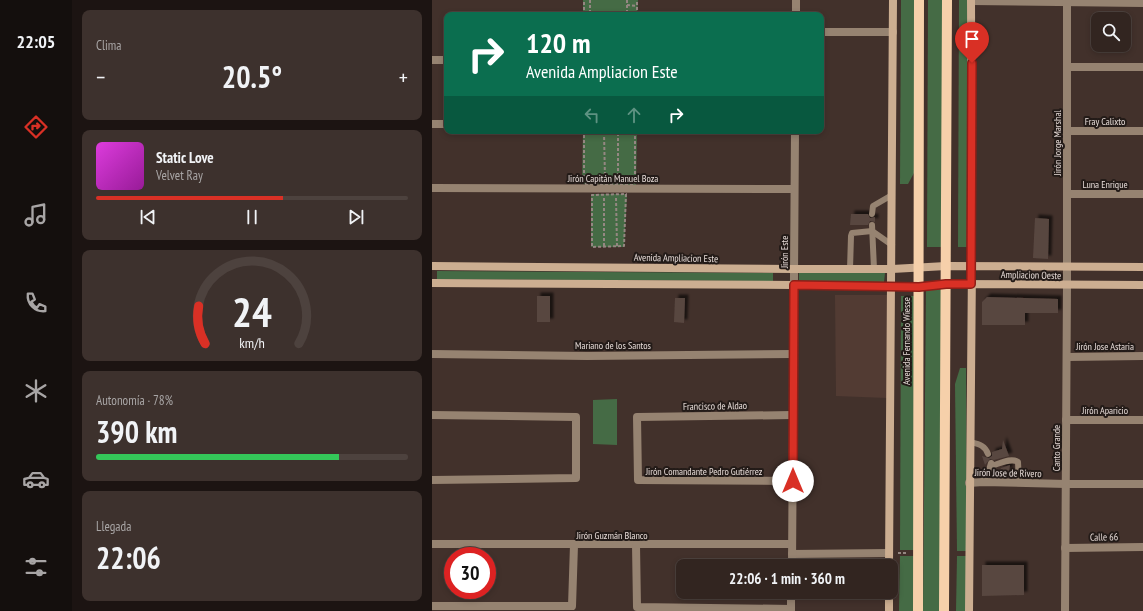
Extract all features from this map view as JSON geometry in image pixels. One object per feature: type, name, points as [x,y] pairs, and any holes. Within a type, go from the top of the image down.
[{"type":"main road","name":"Avenida Fernando Wiesse","points":[[889,559],[893,0]]},
{"type":"main road","name":"Avenida Fernando Wiesse","points":[[918,611],[920,268],[918,214],[919,0]]},
{"type":"main road","points":[[944,611],[947,0]]},
{"type":"main road","points":[[969,611],[972,265],[971,1]]},
{"type":"main road","name":"Ampliacion Oeste","points":[[920,268],[972,265],[1143,267]]},
{"type":"main road","name":"Avenida Ampliacion Este","points":[[432,266],[794,270],[892,270],[920,268]]},
{"type":"main road","points":[[432,283],[919,287]]},
{"type":"main road","name":"Ampliacion Oeste","points":[[919,287],[946,284],[1143,285]]},
{"type":"main road","points":[[889,599],[889,611]]},
{"type":"street","points":[[796,0],[796,12]]},
{"type":"street","points":[[971,1],[1143,3]]},
{"type":"street","name":"Jirón Jorge Marshal","points":[[1067,2],[1067,285]]},
{"type":"street","points":[[824,32],[893,32]]},
{"type":"street","points":[[432,60],[444,60]]},
{"type":"street","points":[[1067,67],[1143,67]]},
{"type":"street","points":[[432,124],[444,124]]},
{"type":"street","name":"Fray Calixto","points":[[1067,130],[1143,131]]},
{"type":"street","name":"Jirón Este","points":[[792,559],[795,134]]},
{"type":"street","name":"Jirón Capitán Manuel Boza","points":[[432,188],[794,189]]},
{"type":"street","name":"Luna Enrique","points":[[1067,194],[1143,194]]},
{"type":"street","name":"Canto Grande","points":[[1065,611],[1067,285]]},
{"type":"street","name":"Mariano de los Santos","points":[[432,354],[587,356],[793,354]]},
{"type":"street","name":"Jirón Jose Astaria","points":[[1067,357],[1143,356]]},
{"type":"street","points":[[432,415],[576,417],[576,478],[432,480]]},
{"type":"street","name":"Francisco de Aldao","points":[[638,480],[637,417],[792,415]]},
{"type":"street","name":"Jirón Aparicio","points":[[1066,420],[1143,420]]},
{"type":"street","name":"Jirón Comandante Pedro Gutiérrez","points":[[638,480],[793,481]]},
{"type":"street","name":"Jirón Jose de Rivero","points":[[969,483],[1143,484]]},
{"type":"street","name":"Jirón Guzmán Blanco","points":[[432,544],[792,544]]},
{"type":"street","points":[[432,606],[572,606],[574,545]]},
{"type":"street","points":[[636,545],[637,607],[791,610],[791,599]]},
{"type":"street","name":"Calle 66","points":[[1066,548],[1143,547]]},
{"type":"street","points":[[792,554],[889,553]]},
{"type":"lane","points":[[872,214],[873,206],[892,195]]},
{"type":"lane","points":[[872,228],[892,245]]},
{"type":"lane","points":[[850,269],[852,233],[872,228]]},
{"type":"lane","points":[[872,228],[874,269]]},
{"type":"lane","points":[[970,442],[986,448],[988,454]]},
{"type":"lane","points":[[983,482],[991,465],[1016,460],[1018,462],[1020,483]]},
{"type":"path","points":[[584,0],[584,12]]},
{"type":"path","points":[[590,0],[590,12]]},
{"type":"path","points":[[627,0],[627,12]]},
{"type":"path","points":[[637,0],[637,12]]},
{"type":"path","points":[[584,5],[590,5]]},
{"type":"path","points":[[627,5],[637,6]]},
{"type":"path","points":[[584,134],[584,184]]},
{"type":"path","points":[[604,134],[605,184]]},
{"type":"path","points":[[618,134],[618,184]]},
{"type":"path","points":[[635,184],[636,134]]},
{"type":"path","points":[[616,194],[617,246]]},
{"type":"path","points":[[616,194],[626,194],[624,246],[592,247],[592,195],[616,194]]},
{"type":"path","points":[[604,195],[604,246]]},
{"type":"path","points":[[889,553],[919,553]]},
{"type":"shaded area","points":[[835,295],[888,295],[887,398],[836,396]]},
{"type":"green space","points":[[583,0],[638,0],[637,12],[583,12]]},
{"type":"green space","points":[[901,0],[914,0],[914,173],[908,184],[900,184]]},
{"type":"green space","points":[[928,0],[946,0],[946,247],[927,247]]},
{"type":"green space","points":[[959,0],[967,0],[969,247],[958,247]]},
{"type":"green space","points":[[583,134],[637,134],[636,185],[582,184]]},
{"type":"green space","points":[[591,194],[627,194],[624,247],[591,247]]},
{"type":"green space","points":[[437,271],[773,273],[773,281],[437,279]]},
{"type":"green space","points":[[799,272],[885,273],[884,282],[799,281]]},
{"type":"green space","points":[[944,286],[940,611],[923,611],[926,289]]},
{"type":"green space","points":[[901,296],[915,296],[914,550],[900,550]]},
{"type":"green space","points":[[960,368],[966,368],[967,551],[957,551],[955,384]]},
{"type":"green space","points":[[617,399],[617,445],[593,444],[593,400]]},
{"type":"green space","points":[[900,556],[914,556],[913,611],[899,611]]},
{"type":"green space","points":[[957,556],[968,556],[967,611],[956,611]]},
{"type":"building","points":[[851,214],[868,214],[870,218],[875,217],[875,222],[870,221],[868,225],[850,225]]},
{"type":"building","points":[[1035,218],[1049,219],[1048,259],[1033,258]]},
{"type":"building","points":[[537,296],[550,296],[550,322],[537,322]]},
{"type":"building","points":[[987,297],[1058,299],[1058,313],[1025,313],[1025,325],[982,325],[982,302]]},
{"type":"building","points":[[675,298],[685,298],[684,323],[674,322]]},
{"type":"building","points":[[1003,440],[1009,456],[994,460],[990,459],[985,465],[982,456],[989,458],[992,456],[992,452],[1002,449]]},
{"type":"building","points":[[1010,465],[1009,471],[1000,470],[1001,468]]},
{"type":"building","points":[[982,565],[1024,565],[1024,595],[982,596]]},
{"type":"route","points":[[793,481],[792,415],[794,285],[919,287],[946,284],[971,284],[972,63]]}]
